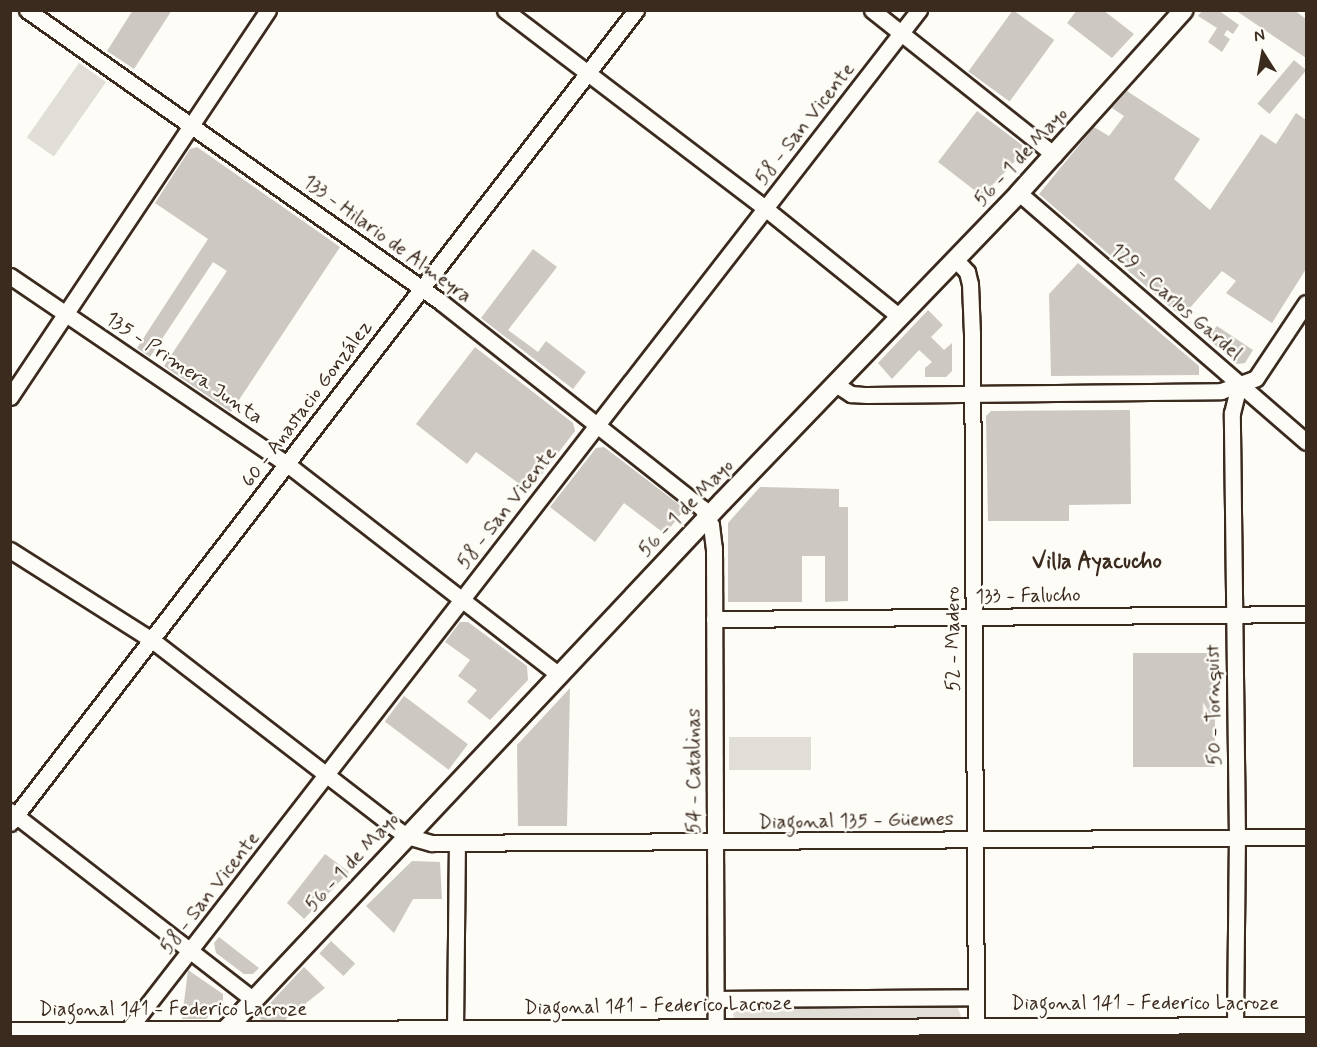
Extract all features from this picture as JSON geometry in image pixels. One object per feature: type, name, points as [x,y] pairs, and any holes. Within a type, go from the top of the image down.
[{"type":"main road","name":"56 - 1 de Mayo","points":[[223,1034],[708,517],[1019,193],[1184,10]]},
{"type":"street","name":"133 - Hilario de Almeyra","points":[[27,10],[422,288],[694,499],[708,517]]},
{"type":"street","points":[[10,397],[268,10]]},
{"type":"street","points":[[505,10],[588,71],[766,209],[900,317]]},
{"type":"street","name":"60 - Anastacio González","points":[[12,816],[152,640],[636,10]]},
{"type":"street","points":[[872,10],[1054,155]]},
{"type":"street","name":"58 - San Vicente","points":[[128,1030],[192,951],[919,10]]},
{"type":"street","name":"129 - Carlos Gardel","points":[[1019,193],[1306,442]]},
{"type":"street","name":"52 - Madero","points":[[955,259],[967,272],[970,284],[975,1023]]},
{"type":"street","name":"135 - Primera Junta","points":[[10,276],[287,464],[559,675]]},
{"type":"street","points":[[837,385],[851,394],[1198,394],[1239,385],[1256,378],[1306,303]]},
{"type":"street","name":"50 - Tornquist","points":[[1234,1025],[1237,838],[1232,413],[1239,385]]},
{"type":"street","name":"54 - Catalinas","points":[[708,517],[714,537],[716,1026]]},
{"type":"street","points":[[10,550],[152,640],[407,836]]},
{"type":"street","name":"133 - Falucho","points":[[714,620],[1306,614]]},
{"type":"street","points":[[12,816],[254,1000]]},
{"type":"street","name":"Diagonal 135 - Güemes","points":[[407,836],[457,845],[1306,837]]},
{"type":"street","points":[[455,1030],[457,845]]},
{"type":"street","name":"Diagonal 141 - Federico Lacroze","points":[[716,999],[975,996]]},
{"type":"street","name":"Diagonal 141 - Federico Lacroze","points":[[10,1030],[128,1030],[223,1034],[975,1023],[1306,1024]]},
{"type":"shaded area","points":[[79,63],[106,82],[54,156],[27,138]]},
{"type":"shaded area","points":[[729,737],[811,737],[811,770],[729,770]]},
{"type":"shaded area","points":[[956,1003],[961,1016],[958,1021],[736,1023],[733,1015],[736,1006]]},
{"type":"building","points":[[133,10],[172,10],[134,69],[107,51]]},
{"type":"building","points":[[1013,10],[1054,40],[1010,101],[968,71]]},
{"type":"building","points":[[1077,10],[1103,10],[1134,34],[1112,58],[1067,23]]},
{"type":"building","points":[[1203,10],[1218,10],[1239,25],[1233,34],[1227,30],[1224,35],[1230,39],[1222,52],[1208,42],[1217,28],[1198,16]]},
{"type":"building","points":[[1235,10],[1294,10],[1306,19],[1306,58]]},
{"type":"building","points":[[1294,60],[1306,71],[1270,114],[1257,104]]},
{"type":"building","points":[[1127,91],[1200,139],[1174,179],[1210,210],[1261,134],[1276,144],[1296,113],[1306,120],[1306,269],[1272,323],[1226,293],[1236,281],[1222,271],[1182,317],[1039,194],[1094,127],[1109,136],[1124,116],[1112,108]]},
{"type":"building","points":[[977,111],[1022,145],[1023,153],[982,196],[938,162]]},
{"type":"building","points":[[197,147],[340,247],[231,412],[164,366],[227,271],[213,262],[150,357],[137,348],[208,239],[155,203],[190,149]]},
{"type":"building","points":[[533,249],[557,267],[508,330],[538,352],[546,341],[586,372],[573,389],[481,318]]},
{"type":"building","points":[[1078,263],[1199,366],[1199,375],[1051,376],[1049,294]]},
{"type":"building","points":[[928,310],[943,325],[931,337],[944,350],[952,343],[952,371],[946,377],[925,377],[925,368],[932,362],[919,350],[892,379],[878,363]]},
{"type":"building","points":[[1217,326],[1253,350],[1245,363],[1237,364],[1207,338]]},
{"type":"building","points":[[475,347],[573,423],[575,431],[529,491],[476,452],[467,464],[416,424]]},
{"type":"building","points":[[1130,410],[1131,504],[1069,505],[1069,521],[988,521],[986,416],[991,411]]},
{"type":"building","points":[[604,447],[685,509],[665,534],[624,503],[595,542],[550,507],[596,448]]},
{"type":"building","points":[[760,487],[839,489],[839,507],[848,507],[848,601],[825,602],[825,556],[802,556],[802,602],[728,602],[728,523]]},
{"type":"building","points":[[460,622],[468,622],[527,666],[528,680],[490,720],[467,702],[477,690],[458,676],[470,660],[445,642]]},
{"type":"building","points":[[1133,653],[1215,653],[1215,767],[1133,767]]},
{"type":"building","points":[[570,688],[567,826],[518,826],[517,745]]},
{"type":"building","points":[[404,696],[468,744],[449,770],[385,722]]},
{"type":"building","points":[[325,854],[349,872],[304,919],[287,903]]},
{"type":"building","points":[[412,861],[440,862],[442,899],[413,899],[394,933],[366,906]]},
{"type":"building","points":[[219,937],[259,968],[253,974],[244,974],[216,953],[214,943]]},
{"type":"building","points":[[331,941],[355,964],[344,976],[319,953]]},
{"type":"building","points":[[304,967],[325,988],[285,1020],[261,1020],[259,1015]]},
{"type":"building","points":[[188,970],[223,994],[223,1002],[206,1019],[182,1019]]},
{"type":"district","name":"Villa Ayacucho","points":[[1097,563]]}]
